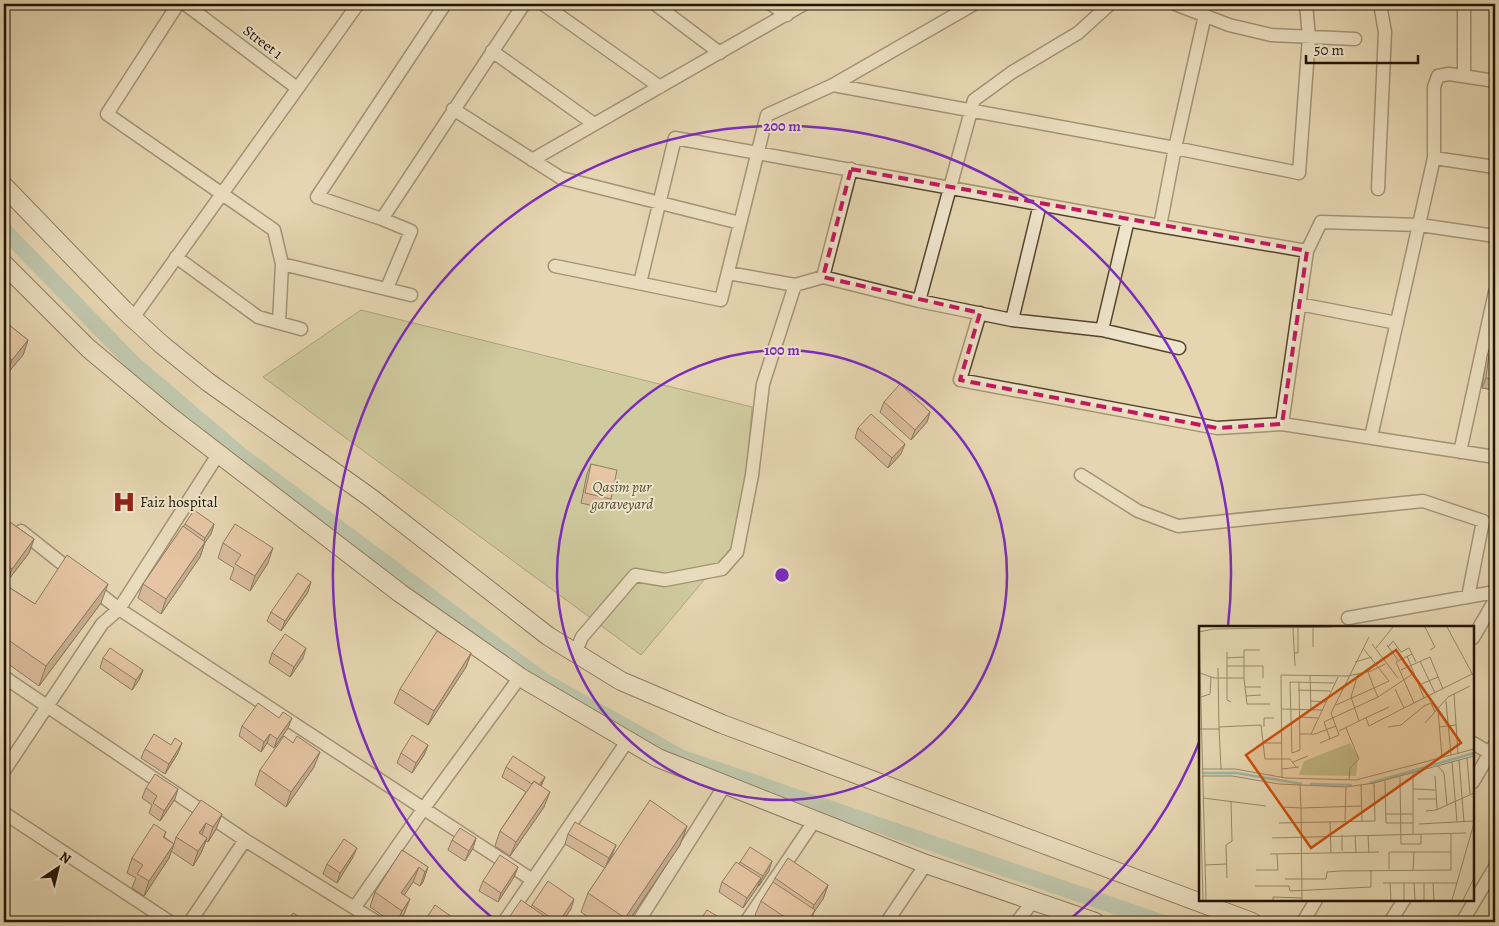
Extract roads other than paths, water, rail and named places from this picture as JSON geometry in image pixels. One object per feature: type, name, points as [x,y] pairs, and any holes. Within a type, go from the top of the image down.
[{"type":"main road","points":[[4,186],[133,318],[208,382],[371,498],[548,636],[621,680],[713,720],[1252,922]]},
{"type":"main road","points":[[4,264],[88,348],[218,453],[400,593],[520,677],[658,758],[926,864],[1095,922]]},
{"type":"street","points":[[178,4],[107,114],[223,192],[274,230],[282,264],[279,323]]},
{"type":"street","name":"Street 1","points":[[185,4],[298,88]]},
{"type":"street","points":[[133,318],[358,4]]},
{"type":"street","points":[[387,288],[411,231],[317,197],[445,4]]},
{"type":"street","points":[[382,219],[524,4]]},
{"type":"street","points":[[544,4],[660,87]]},
{"type":"street","points":[[655,4],[720,53]]},
{"type":"street","points":[[771,4],[787,15]]},
{"type":"street","points":[[532,160],[804,4]]},
{"type":"street","points":[[555,266],[721,300],[767,115],[833,85],[974,4]]},
{"type":"street","points":[[919,300],[974,100],[1011,73],[1078,32],[1110,4]]},
{"type":"street","points":[[1175,4],[1229,25],[1270,35],[1354,38]]},
{"type":"street","points":[[833,85],[1299,172],[1309,36],[1306,4]]},
{"type":"street","points":[[1378,189],[1385,32],[1380,4]]},
{"type":"street","points":[[1464,4],[1464,76]]},
{"type":"street","points":[[1160,226],[1204,15]]},
{"type":"street","points":[[492,51],[594,124]]},
{"type":"street","points":[[1371,437],[1434,158],[1434,87],[1438,76],[1449,74],[1495,81]]},
{"type":"street","points":[[453,109],[561,178],[740,223]]},
{"type":"street","points":[[640,283],[676,138],[1307,251]]},
{"type":"street","points":[[1434,158],[1495,167]]},
{"type":"street","points":[[823,278],[851,169]]},
{"type":"street","points":[[1012,320],[1040,204]]},
{"type":"street","points":[[1102,330],[1128,220]]},
{"type":"street","points":[[1282,424],[1307,251],[1321,222],[1420,225],[1495,236]]},
{"type":"street","points":[[176,257],[258,317],[301,329]]},
{"type":"street","points":[[282,264],[411,295]]},
{"type":"street","points":[[728,273],[795,285],[823,278],[1012,320],[1102,330],[1179,348]]},
{"type":"street","points":[[575,652],[582,636],[635,575],[665,580],[722,569],[737,552],[752,475],[763,384],[795,285]]},
{"type":"street","points":[[1460,452],[1490,343],[1495,292]]},
{"type":"street","points":[[1299,304],[1397,323]]},
{"type":"street","points":[[980,313],[960,380],[1216,428],[1282,424],[1495,457]]},
{"type":"street","points":[[4,771],[102,624],[119,608],[218,453]]},
{"type":"street","points":[[1081,475],[1138,511],[1178,526],[1423,501],[1483,521],[1468,597]]},
{"type":"street","points":[[7,520],[119,608],[532,879]]},
{"type":"street","points":[[1348,618],[1495,592]]},
{"type":"street","points":[[1474,636],[1495,600]]},
{"type":"street","points":[[4,677],[245,840],[377,922]]},
{"type":"street","points":[[355,907],[424,808],[520,677]]},
{"type":"street","points":[[504,922],[628,740]]},
{"type":"street","points":[[1474,743],[1493,751],[1474,780]]},
{"type":"street","points":[[638,922],[725,785]]},
{"type":"street","points":[[4,813],[170,922]]},
{"type":"street","points":[[746,922],[815,820]]},
{"type":"street","points":[[190,922],[245,840]]},
{"type":"street","points":[[887,922],[926,864]]},
{"type":"street","points":[[1462,922],[1495,867]]},
{"type":"street","points":[[1017,922],[1032,901]]},
{"type":"street","points":[[1303,922],[1315,901]]},
{"type":"street","points":[[1390,922],[1403,901]]},
{"type":"waterway","points":[[4,230],[134,364],[242,456],[544,681],[680,757],[1161,922]]},
{"type":"place","name":"Faiz hospital","points":[[124,502]]},
{"type":"park label","name":"Qasim pur garaveyard","points":[[622,496]]}]
